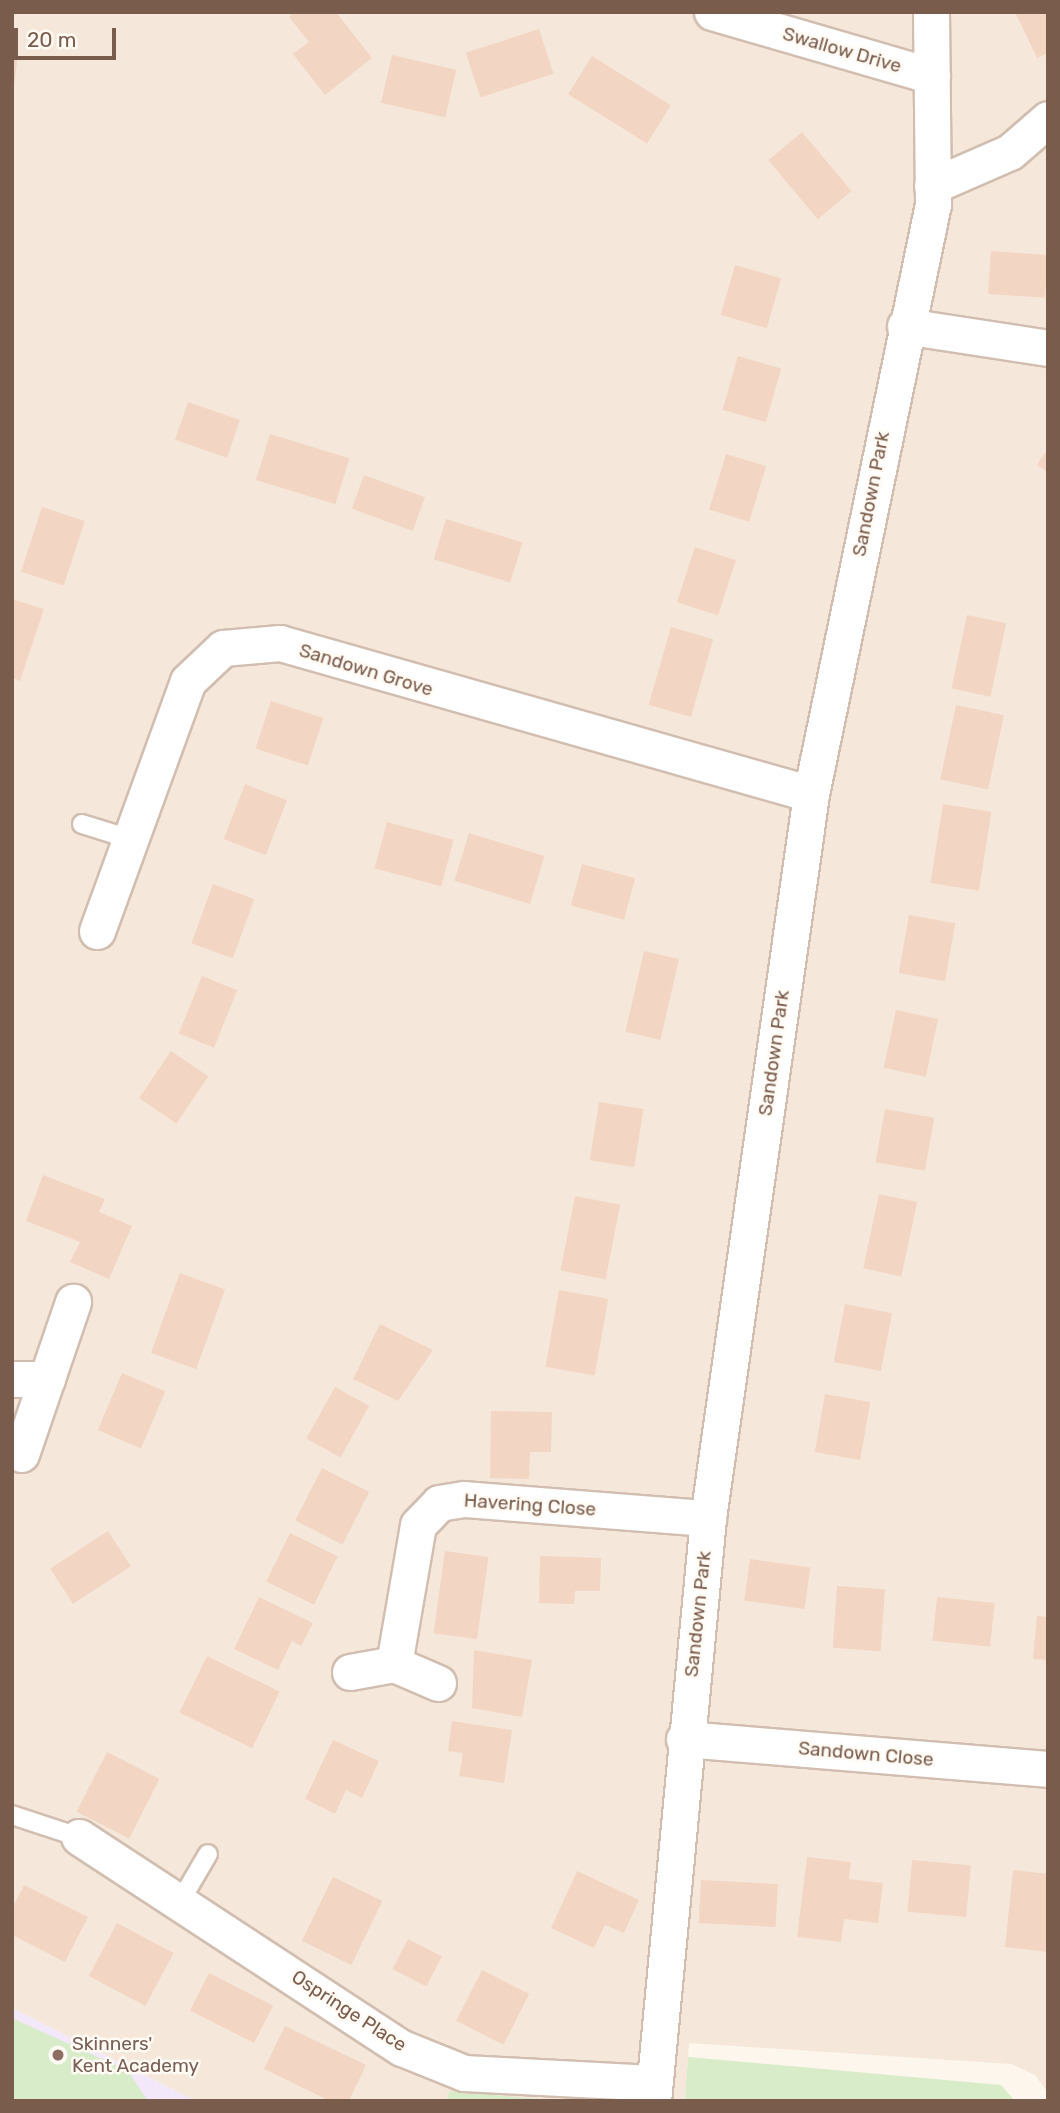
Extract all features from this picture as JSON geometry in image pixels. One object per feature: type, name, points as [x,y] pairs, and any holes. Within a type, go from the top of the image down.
[{"type":"street","name":"Swallow Drive","points":[[712,12],[932,76]]},
{"type":"street","name":"Sandown Park","points":[[653,2092],[684,1740],[708,1518],[811,794],[932,186],[931,12]]},
{"type":"street","points":[[932,186],[1010,152],[1048,119]]},
{"type":"street","points":[[905,326],[1048,348]]},
{"type":"street","name":"Sandown Grove","points":[[97,931],[188,681],[223,648],[280,643],[811,794]]},
{"type":"street","points":[[21,1454],[73,1302]]},
{"type":"street","points":[[12,1379],[47,1379]]},
{"type":"street","name":"Havering Close","points":[[394,1664],[418,1525],[439,1503],[464,1499],[708,1518]]},
{"type":"street","points":[[350,1672],[394,1664],[438,1684]]},
{"type":"street","name":"Sandown Close","points":[[684,1740],[1048,1769]]},
{"type":"street","name":"Ospringe Place","points":[[79,1837],[181,1900],[402,2048],[464,2073],[653,2092]]},
{"type":"lane","points":[[82,824],[130,839]]},
{"type":"lane","points":[[12,1815],[79,1837]]},
{"type":"lane","points":[[181,1900],[208,1854]]},
{"type":"shaded area","points":[[12,12],[1048,12],[1048,2093],[1035,2075],[1011,2064],[689,2043],[685,2101],[196,2101],[12,2008]]},
{"type":"shaded area","name":"Skinners' Kent Academy","points":[[12,2008],[196,2101],[12,2101]]},
{"type":"green space","name":"Skinners' Kent Academy","points":[[12,2018],[128,2071],[148,2101],[12,2101]]},
{"type":"green space","points":[[688,2057],[1001,2085],[1015,2101],[685,2101]]},
{"type":"green space","points":[[450,2091],[562,2101],[446,2101]]},
{"type":"building","points":[[294,12],[336,12],[372,58],[325,95],[293,54],[309,42],[289,17]]},
{"type":"building","points":[[1015,12],[1048,12],[1048,53],[1037,58]]},
{"type":"building","points":[[539,29],[554,74],[480,97],[466,53]]},
{"type":"building","points":[[12,53],[18,53],[14,88],[12,88]]},
{"type":"building","points":[[392,55],[456,70],[445,118],[381,103]]},
{"type":"building","points":[[592,56],[671,105],[647,143],[568,94]]},
{"type":"building","points":[[802,132],[851,191],[818,219],[768,160]]},
{"type":"building","points":[[991,251],[1048,255],[1045,298],[988,294]]},
{"type":"building","points":[[735,265],[781,278],[767,328],[721,315]]},
{"type":"building","points":[[738,356],[781,368],[766,422],[723,410]]},
{"type":"building","points":[[188,402],[240,420],[227,458],[175,440]]},
{"type":"building","points":[[270,434],[349,458],[335,504],[256,480]]},
{"type":"building","points":[[1048,448],[1048,472],[1037,465]]},
{"type":"building","points":[[726,454],[766,466],[749,522],[709,509]]},
{"type":"building","points":[[364,475],[425,497],[413,531],[352,509]]},
{"type":"building","points":[[42,507],[85,521],[64,586],[21,572]]},
{"type":"building","points":[[446,519],[523,542],[510,583],[434,559]]},
{"type":"building","points":[[695,547],[736,560],[718,615],[677,602]]},
{"type":"building","points":[[12,599],[44,609],[20,681],[12,678]]},
{"type":"building","points":[[967,615],[1006,623],[991,697],[951,688]]},
{"type":"building","points":[[671,627],[713,639],[691,717],[649,705]]},
{"type":"building","points":[[271,701],[323,718],[308,766],[256,749]]},
{"type":"building","points":[[956,705],[1004,715],[988,790],[940,779]]},
{"type":"building","points":[[245,784],[287,800],[266,855],[224,839]]},
{"type":"building","points":[[943,804],[991,812],[979,891],[930,883]]},
{"type":"building","points":[[387,822],[454,840],[441,886],[375,868]]},
{"type":"building","points":[[469,833],[545,856],[530,904],[454,881]]},
{"type":"building","points":[[582,864],[635,878],[624,920],[571,906]]},
{"type":"building","points":[[213,884],[254,899],[233,958],[191,943]]},
{"type":"building","points":[[909,915],[955,923],[945,981],[899,973]]},
{"type":"building","points":[[644,951],[679,959],[660,1040],[625,1032]]},
{"type":"building","points":[[202,976],[237,990],[214,1048],[179,1033]]},
{"type":"building","points":[[896,1010],[938,1019],[926,1077],[884,1068]]},
{"type":"building","points":[[171,1051],[208,1076],[176,1123],[139,1098]]},
{"type":"building","points":[[599,1102],[643,1109],[634,1167],[590,1160]]},
{"type":"building","points":[[885,1109],[934,1118],[925,1171],[876,1162]]},
{"type":"building","points":[[43,1175],[105,1199],[99,1212],[132,1226],[109,1279],[70,1262],[80,1242],[26,1221]]},
{"type":"building","points":[[879,1194],[917,1202],[901,1276],[863,1268]]},
{"type":"building","points":[[575,1196],[620,1205],[606,1279],[560,1271]]},
{"type":"building","points":[[180,1273],[225,1289],[196,1369],[151,1353]]},
{"type":"building","points":[[559,1290],[608,1299],[595,1375],[545,1367]]},
{"type":"building","points":[[845,1304],[892,1313],[881,1371],[834,1362]]},
{"type":"building","points":[[380,1324],[433,1350],[398,1401],[353,1379]]},
{"type":"building","points":[[122,1373],[165,1391],[141,1448],[98,1430]]},
{"type":"building","points":[[335,1387],[369,1406],[341,1458],[306,1439]]},
{"type":"building","points":[[825,1394],[870,1402],[860,1460],[815,1452]]},
{"type":"building","points":[[491,1411],[552,1412],[551,1452],[530,1452],[529,1479],[490,1478]]},
{"type":"building","points":[[322,1468],[369,1492],[342,1545],[295,1521]]},
{"type":"building","points":[[108,1531],[131,1566],[73,1604],[50,1569]]},
{"type":"building","points":[[290,1533],[338,1556],[314,1605],[266,1582]]},
{"type":"building","points":[[445,1551],[489,1557],[477,1639],[433,1633]]},
{"type":"building","points":[[540,1556],[601,1558],[600,1591],[575,1591],[574,1604],[539,1603]]},
{"type":"building","points":[[750,1559],[810,1567],[805,1609],[744,1601]]},
{"type":"building","points":[[837,1586],[885,1589],[881,1651],[833,1648]]},
{"type":"building","points":[[259,1597],[313,1623],[301,1646],[292,1641],[278,1670],[234,1649]]},
{"type":"building","points":[[937,1597],[995,1603],[990,1647],[932,1641]]},
{"type":"building","points":[[1037,1616],[1048,1617],[1048,1660],[1033,1659]]},
{"type":"building","points":[[474,1650],[532,1660],[522,1717],[472,1708]]},
{"type":"building","points":[[207,1656],[280,1692],[252,1748],[179,1713]]},
{"type":"building","points":[[452,1721],[512,1730],[504,1783],[459,1776],[463,1753],[448,1751]]},
{"type":"building","points":[[333,1740],[379,1761],[362,1798],[346,1790],[335,1814],[305,1799]]},
{"type":"building","points":[[107,1752],[160,1779],[129,1838],[77,1812]]},
{"type":"building","points":[[807,1857],[851,1862],[849,1879],[883,1883],[878,1923],[844,1919],[841,1942],[797,1937]]},
{"type":"building","points":[[912,1860],[971,1865],[966,1917],[907,1912]]},
{"type":"building","points":[[1013,1870],[1048,1874],[1048,1952],[1005,1947]]},
{"type":"building","points":[[577,1871],[639,1900],[624,1933],[605,1925],[594,1948],[551,1928]]},
{"type":"building","points":[[333,1877],[382,1901],[351,1965],[302,1941]]},
{"type":"building","points":[[701,1880],[778,1884],[776,1927],[699,1923]]},
{"type":"building","points":[[24,1885],[88,1917],[65,1962],[12,1935],[12,1909]]},
{"type":"building","points":[[117,1923],[174,1953],[145,2006],[89,1976]]},
{"type":"building","points":[[408,1939],[442,1956],[426,1987],[393,1969]]},
{"type":"building","points":[[482,1970],[529,1994],[503,2045],[456,2021]]},
{"type":"building","points":[[209,1973],[273,2006],[254,2043],[190,2010]]},
{"type":"building","points":[[285,2026],[366,2065],[349,2101],[330,2101],[264,2069]]},
{"type":"place","name":"Skinners' Kent Academy","points":[[58,2055]]}]
